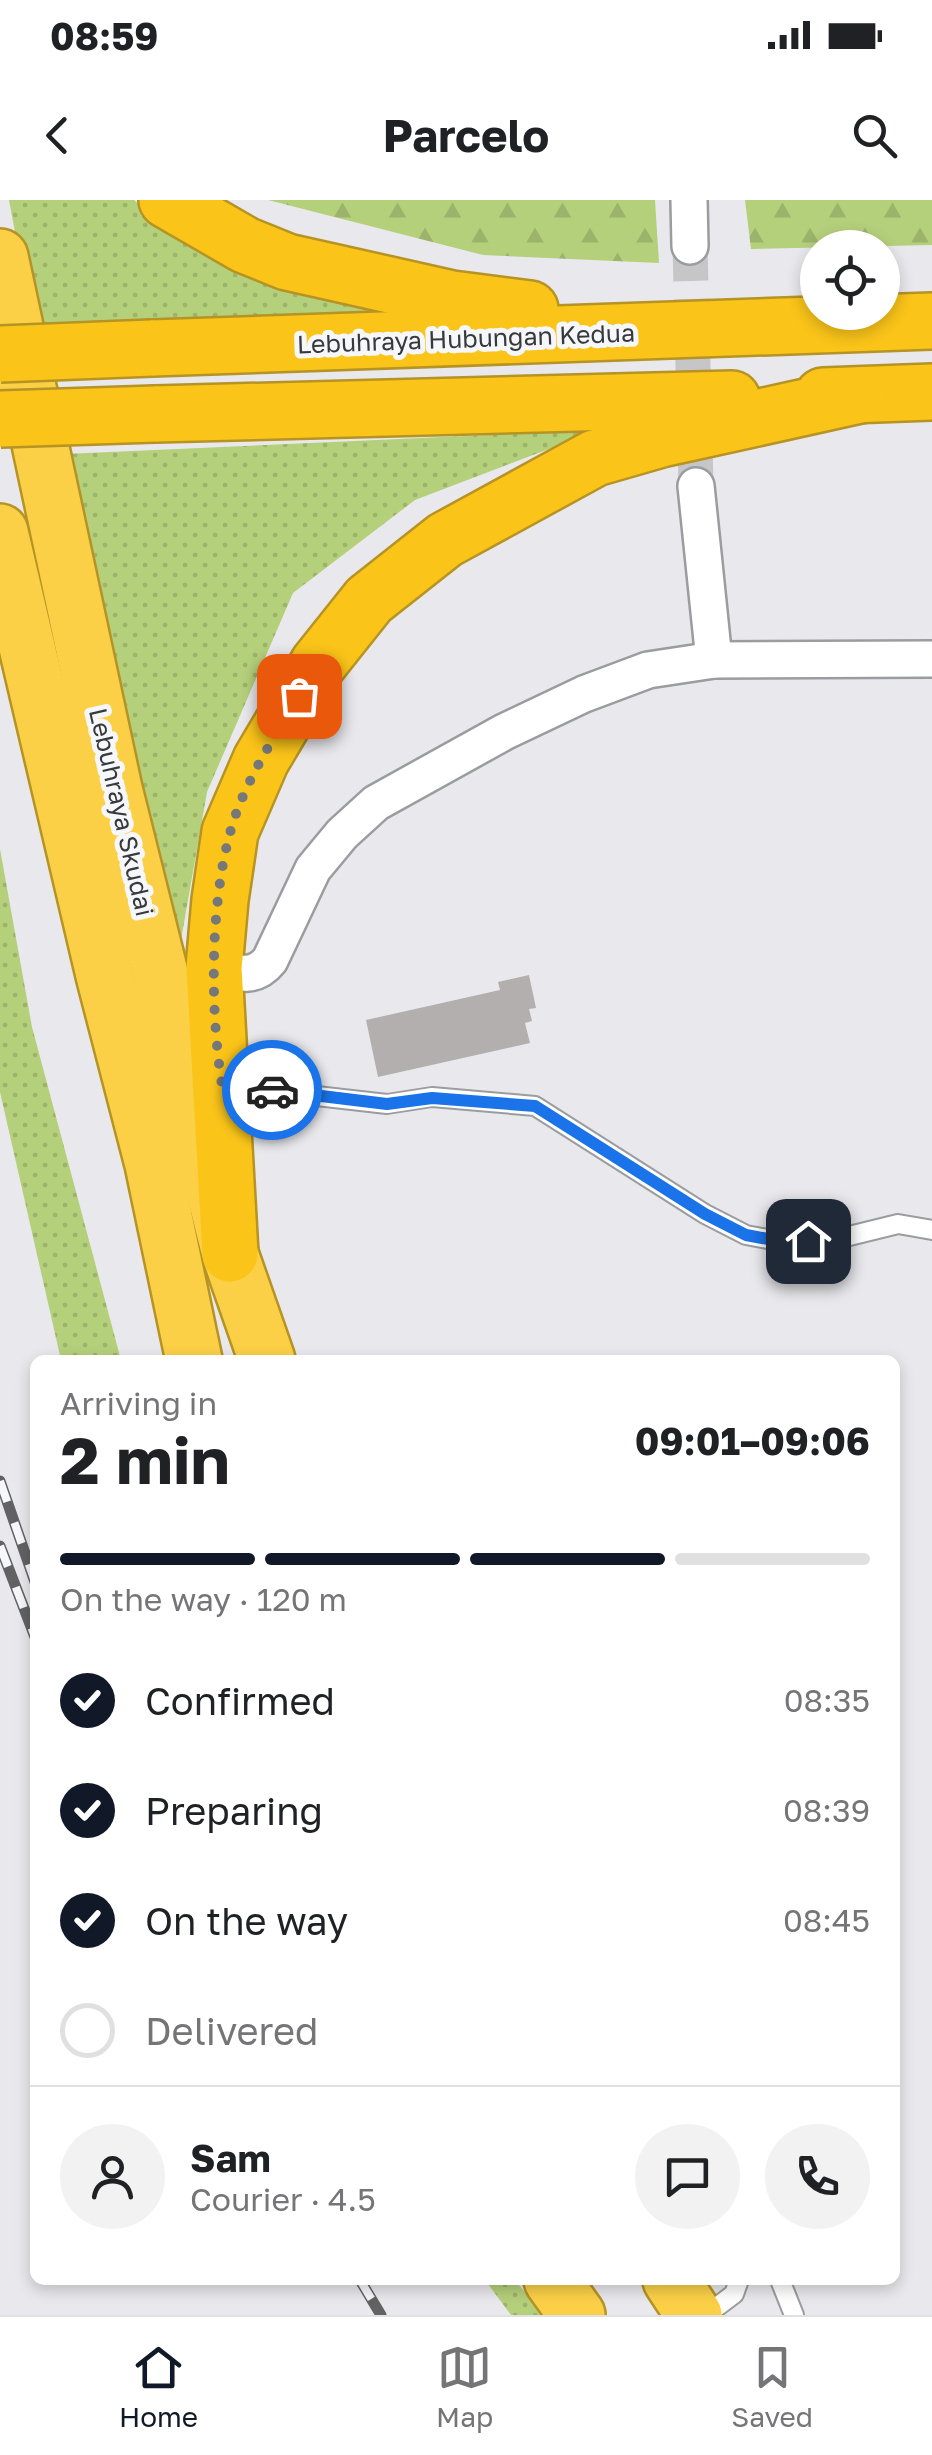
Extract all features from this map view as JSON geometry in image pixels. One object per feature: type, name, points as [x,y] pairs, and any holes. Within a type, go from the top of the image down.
[{"type":"highway","points":[[167,200],[246,245],[287,262],[507,308],[722,328]]},
{"type":"highway","name":"Lebuhraya Skudai","points":[[0,257],[114,788],[230,1254],[265,1355]]},
{"type":"highway","name":"Lebuhraya Hubungan Kedua","points":[[0,354],[932,321]]},
{"type":"highway","points":[[0,419],[932,392]]},
{"type":"highway","points":[[230,1254],[214,968],[230,832],[261,760],[318,664],[369,600],[445,540],[595,458],[661,439],[860,395]]},
{"type":"highway","points":[[0,532],[152,1164],[193,1355]]},
{"type":"highway","points":[[556,2285],[577,2315]]},
{"type":"highway","points":[[674,2285],[694,2315]]},
{"type":"street","points":[[689,200],[690,246]]},
{"type":"street","points":[[696,486],[714,660]]},
{"type":"street","points":[[214,968],[249,975],[262,970],[313,869],[342,834],[376,803],[437,767],[584,694],[648,670],[714,660],[932,659]]},
{"type":"lane","points":[[222,1085],[387,1104],[432,1098],[535,1106],[705,1214],[746,1235],[784,1242],[833,1240],[898,1224],[932,1230]]},
{"type":"lane","points":[[706,2315],[734,2294],[737,2285]]},
{"type":"lane","points":[[782,2285],[794,2315]]},
{"type":"green space","points":[[9,200],[134,200],[143,208],[446,324],[34,334]]},
{"type":"green space","points":[[268,200],[655,200],[659,263],[483,255]]},
{"type":"green space","points":[[745,200],[932,200],[932,245],[900,246],[900,230],[800,230],[800,248],[751,249]]},
{"type":"green space","points":[[599,430],[415,500],[293,593],[207,792],[178,957],[64,454]]},
{"type":"green space","points":[[0,849],[32,1027],[120,1355],[60,1355],[0,1092]]},
{"type":"green space","points":[[489,2285],[519,2285],[543,2315],[511,2315]]},
{"type":"building","points":[[529,975],[536,1008],[529,1009],[532,1021],[525,1023],[530,1043],[378,1077],[366,1020],[500,990],[498,982]]},
{"type":"tunnel","points":[[690,246],[696,486]]},
{"type":"railway","points":[[0,1481],[30,1568]]},
{"type":"railway","points":[[0,1546],[30,1624]]},
{"type":"railway","points":[[363,2285],[381,2315]]},
{"type":"way so far","points":[[272,1090],[222,1085],[214,968],[230,832],[261,760],[299,696]]},
{"type":"route","points":[[272,1090],[387,1104],[432,1098],[535,1106],[705,1214],[746,1235],[784,1242],[808,1241]]}]
